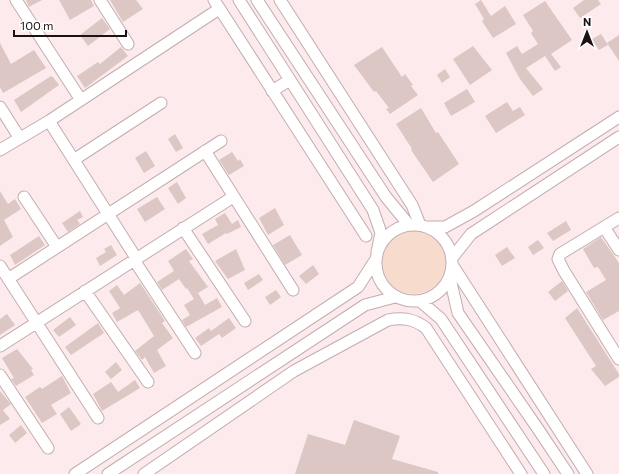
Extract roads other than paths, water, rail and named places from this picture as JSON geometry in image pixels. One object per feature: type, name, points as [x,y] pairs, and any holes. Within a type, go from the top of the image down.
[{"type":"street","points":[[16,0],[81,100]]},
{"type":"street","points":[[100,0],[128,44]]},
{"type":"street","points":[[239,0],[373,210],[381,233],[376,256],[376,270],[380,282],[386,290],[395,297],[407,301],[420,301],[433,297],[443,289],[450,278]]},
{"type":"street","points":[[257,0],[386,197],[409,225]]},
{"type":"street","points":[[280,0],[424,226],[443,237],[448,245],[452,262],[587,474]]},
{"type":"street","points":[[0,150],[81,100],[217,4],[366,236]]},
{"type":"street","points":[[272,91],[290,80]]},
{"type":"street","points":[[75,159],[161,103]]},
{"type":"street","points":[[0,107],[19,137]]},
{"type":"street","points":[[75,474],[358,287],[376,256],[381,242],[398,228],[409,225],[445,227],[474,211],[619,117]]},
{"type":"street","points":[[49,121],[75,159],[135,259],[195,353]]},
{"type":"street","points":[[568,474],[458,313],[450,278],[452,262],[470,234],[619,137]]},
{"type":"street","points":[[8,279],[221,141]]},
{"type":"street","points":[[205,151],[293,290]]},
{"type":"street","points":[[0,346],[233,196]]},
{"type":"street","points":[[24,197],[57,247]]},
{"type":"street","points":[[619,218],[560,254],[558,259],[619,359]]},
{"type":"street","points":[[604,227],[619,250]]},
{"type":"street","points":[[183,228],[245,320]]},
{"type":"street","points":[[0,266],[98,418]]},
{"type":"street","points":[[85,291],[148,382]]},
{"type":"street","points":[[108,474],[365,305],[395,297]]},
{"type":"street","points":[[420,301],[441,319],[544,474]]},
{"type":"street","points":[[144,474],[294,371],[388,320],[397,318],[416,321],[426,328],[521,474]]},
{"type":"street","points":[[285,357],[294,371]]},
{"type":"street","points":[[0,375],[48,448]]},
{"type":"street","points":[[538,429],[569,446]]}]
